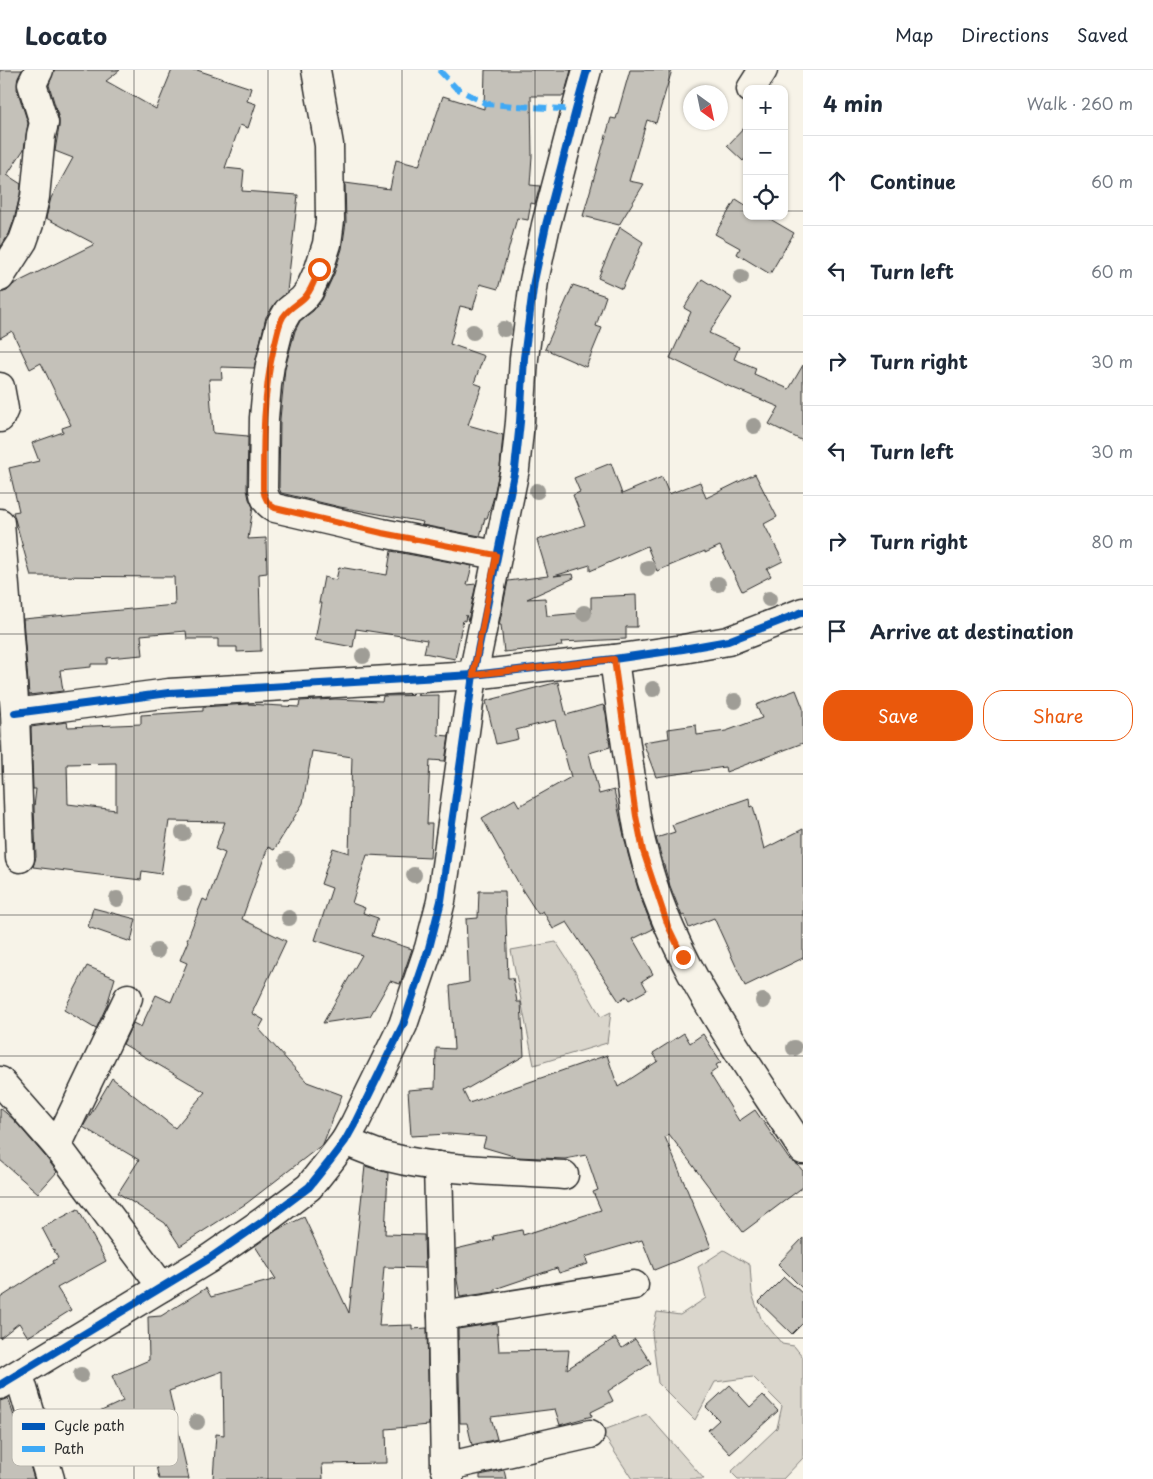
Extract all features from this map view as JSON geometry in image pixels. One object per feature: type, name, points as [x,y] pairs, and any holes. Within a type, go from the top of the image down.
[{"type":"street","points":[[0,276],[23,241],[35,197],[41,135],[44,123],[32,84],[39,70]]},
{"type":"street","points":[[316,70],[329,145],[330,220],[327,244],[319,269],[306,295],[283,317],[270,365],[266,385],[264,418],[263,489],[265,498],[275,508],[382,533],[496,555]]},
{"type":"street","points":[[21,1409],[9,1380],[226,1247],[309,1187],[345,1141],[403,1025],[429,948],[441,901],[473,675],[514,469],[520,422],[524,358],[534,281],[546,225],[588,70]]},
{"type":"street","points":[[754,85],[763,70]]},
{"type":"street","points":[[0,387],[4,409],[0,418]]},
{"type":"street","points":[[0,523],[15,713],[20,858]]},
{"type":"street","points":[[15,713],[169,693],[473,675],[614,659],[728,641],[801,618]]},
{"type":"street","points":[[614,659],[634,806],[643,851],[668,926],[725,1032],[803,1150]]},
{"type":"street","points":[[57,1146],[128,998]]},
{"type":"street","points":[[0,1081],[57,1146],[162,1287]]},
{"type":"street","points":[[345,1141],[386,1157],[410,1162],[438,1166],[564,1175]]},
{"type":"street","points":[[438,1166],[447,1473],[590,1434]]},
{"type":"street","points":[[442,1316],[634,1285]]},
{"type":"street","points":[[45,1466],[50,1479]]},
{"type":"shaded area","points":[[556,942],[601,1017],[611,1012],[607,1043],[534,1065],[511,950]]},
{"type":"shaded area","points":[[724,1250],[750,1265],[752,1294],[761,1318],[782,1344],[794,1346],[803,1357],[803,1458],[783,1479],[738,1479],[731,1472],[777,1428],[782,1406],[753,1377],[715,1382],[695,1420],[658,1383],[652,1333],[657,1312],[680,1315],[706,1298],[698,1267]]},
{"type":"shaded area","points":[[647,1414],[704,1479],[632,1479],[601,1431]]},
{"type":"building","points":[[0,70],[22,70],[18,78],[17,89],[28,123],[24,149],[7,175],[21,184],[20,195],[9,234],[0,248]]},
{"type":"building","points":[[54,70],[120,70],[106,81],[156,109],[172,70],[197,70],[251,88],[247,101],[256,104],[248,128],[240,125],[225,168],[244,170],[242,191],[298,195],[287,292],[275,303],[266,317],[254,368],[221,367],[222,379],[209,379],[213,433],[248,436],[247,489],[253,507],[248,539],[266,538],[267,573],[259,574],[261,651],[237,652],[237,647],[218,647],[218,639],[187,639],[186,631],[141,635],[143,655],[107,658],[107,664],[91,664],[91,667],[60,670],[63,691],[29,695],[23,619],[175,605],[174,577],[31,576],[13,512],[19,511],[9,468],[39,461],[32,443],[63,432],[62,428],[71,425],[41,363],[30,369],[12,331],[0,338],[0,293],[7,291],[14,284],[95,244],[46,218],[51,198],[73,158],[55,151],[59,119],[49,85]]},
{"type":"building","points":[[485,70],[571,70],[564,96],[531,96],[532,156],[530,185],[540,186],[535,204],[531,203],[528,220],[517,218],[498,289],[480,284],[473,309],[460,306],[450,344],[484,356],[474,383],[482,386],[468,425],[503,435],[500,467],[493,500],[480,536],[422,525],[423,522],[340,507],[281,493],[279,488],[280,419],[285,368],[295,331],[300,321],[313,311],[322,300],[334,274],[342,249],[346,222],[345,183],[390,189],[396,160],[419,166],[443,96],[484,109]]},
{"type":"building","points":[[630,70],[672,70],[656,123],[647,120],[629,181],[644,184],[619,225],[583,216],[611,118],[616,119]]},
{"type":"building","points":[[743,129],[743,161],[727,146]]},
{"type":"building","points":[[736,199],[743,203],[743,220],[772,220],[794,233],[770,274],[737,254],[740,248],[715,234]]},
{"type":"building","points":[[620,227],[643,242],[622,289],[598,278]]},
{"type":"building","points":[[702,279],[732,298],[709,333],[739,347],[734,359],[756,368],[754,374],[789,389],[803,365],[803,441],[769,424],[779,407],[726,385],[670,358],[691,312],[684,308]]},
{"type":"building","points":[[573,285],[606,296],[596,326],[602,328],[586,367],[545,349]]},
{"type":"building","points":[[611,463],[622,494],[662,477],[669,494],[700,482],[706,498],[755,474],[777,517],[764,524],[783,561],[767,569],[771,576],[742,591],[720,546],[657,571],[647,546],[590,571],[590,565],[554,576],[573,574],[574,578],[527,599],[545,598],[547,616],[591,612],[591,597],[636,595],[637,627],[626,627],[626,639],[561,642],[562,646],[504,652],[501,625],[499,625],[508,581],[548,576],[537,540],[585,525],[573,495],[580,492],[574,478]]},
{"type":"building","points":[[391,551],[472,566],[467,585],[476,584],[468,621],[466,615],[465,621],[463,620],[455,659],[424,653],[427,640],[356,629],[353,647],[315,640],[322,603],[319,603],[324,577],[336,580],[339,567],[387,575]]},
{"type":"building","points":[[558,682],[566,715],[603,705],[606,713],[610,747],[589,753],[599,794],[614,790],[628,854],[640,896],[653,929],[633,939],[653,974],[642,981],[647,990],[629,1000],[626,996],[619,1001],[567,922],[553,929],[543,911],[538,914],[482,818],[515,799],[519,806],[571,777],[555,720],[516,730],[518,739],[496,744],[486,701]]},
{"type":"building","points":[[796,690],[803,708],[803,743],[726,772],[725,767],[656,777],[643,742],[669,738],[668,729],[696,725],[697,735],[726,731],[762,718],[756,705]]},
{"type":"building","points":[[439,695],[438,735],[449,736],[445,761],[430,760],[427,824],[432,824],[430,858],[367,855],[352,903],[365,908],[363,913],[378,918],[372,936],[412,949],[400,984],[390,981],[370,1016],[323,1023],[362,955],[315,940],[332,888],[321,884],[333,848],[349,853],[352,757],[312,751],[303,803],[274,850],[268,847],[242,919],[286,941],[252,1013],[264,1020],[259,1029],[307,1082],[342,1095],[323,1144],[247,1203],[180,1246],[165,1223],[118,1193],[139,1160],[83,1127],[112,1078],[175,1128],[205,1092],[123,1044],[133,1023],[141,1027],[156,995],[171,1002],[187,963],[180,960],[187,940],[203,899],[207,901],[225,853],[215,849],[225,822],[169,821],[161,874],[142,871],[141,880],[33,867],[36,857],[34,807],[36,789],[33,789],[31,727],[67,722],[68,727],[141,724],[141,715],[203,711],[203,707],[247,704],[299,707],[300,701],[335,699],[382,701],[383,696]],"holes":[[[116,763],[116,810],[68,804],[67,764]]]},
{"type":"building","points":[[749,798],[750,807],[753,806],[764,849],[803,829],[803,958],[745,986],[714,918],[689,928],[670,886],[656,838],[675,832],[672,825]]},
{"type":"building","points":[[479,891],[505,891],[508,978],[513,978],[517,1002],[521,1002],[524,1056],[463,1091],[469,1103],[607,1055],[618,1087],[658,1061],[653,1053],[684,1033],[690,1043],[703,1034],[721,1062],[716,1065],[718,1068],[710,1074],[739,1121],[755,1110],[789,1159],[803,1171],[803,1187],[743,1232],[669,1134],[665,1137],[711,1247],[654,1270],[642,1240],[585,1257],[588,1264],[559,1273],[557,1268],[495,1289],[495,1292],[460,1297],[457,1280],[456,1249],[494,1240],[493,1236],[522,1230],[523,1235],[601,1210],[593,1192],[598,1190],[586,1155],[565,1159],[517,1157],[483,1147],[486,1137],[449,1134],[411,1136],[408,1090],[435,1088],[436,1048],[454,1049],[450,986],[469,982],[466,919],[478,918]]},
{"type":"building","points":[[93,908],[136,919],[131,942],[88,927]]},
{"type":"building","points":[[87,966],[115,978],[107,1005],[96,1029],[64,1010]]},
{"type":"building","points":[[0,1108],[13,1119],[57,1172],[38,1193],[0,1160]]},
{"type":"building","points":[[365,1166],[388,1173],[385,1234],[424,1235],[425,1268],[384,1267],[379,1326],[412,1325],[412,1329],[427,1328],[429,1425],[386,1429],[387,1463],[322,1464],[323,1479],[213,1479],[216,1434],[224,1435],[223,1371],[169,1391],[173,1409],[106,1409],[123,1401],[112,1376],[149,1360],[148,1317],[161,1316],[206,1288],[211,1297],[276,1279],[255,1246],[277,1230],[304,1217],[349,1313]]},
{"type":"building","points":[[78,1209],[106,1261],[57,1288],[71,1310],[28,1337],[19,1323],[0,1338],[0,1298],[54,1263],[53,1261],[58,1258],[42,1228]]},
{"type":"building","points":[[803,1238],[803,1289],[778,1264]]},
{"type":"building","points":[[784,1277],[803,1294],[803,1323],[792,1334],[759,1302]]},
{"type":"building","points":[[497,1323],[499,1351],[569,1350],[567,1369],[615,1338],[622,1348],[635,1339],[651,1363],[608,1391],[613,1401],[591,1412],[592,1416],[560,1425],[555,1409],[491,1417],[497,1439],[472,1445],[467,1423],[460,1423],[458,1329]]},
{"type":"building","points":[[730,1385],[750,1407],[763,1395],[778,1411],[730,1454],[708,1430],[719,1420],[706,1407]]},
{"type":"building","points":[[8,1398],[12,1410],[12,1466],[30,1466],[34,1479],[0,1479],[0,1401]]},
{"type":"building","points":[[178,1431],[189,1479],[159,1479],[156,1466],[178,1466]]},
{"type":"building","points":[[504,1470],[506,1479],[480,1479],[480,1475]]},
{"type":"marked path","points":[[439,70],[456,88],[487,104],[576,110]]},
{"type":"cycle path","points":[[0,1385],[210,1258],[309,1187],[345,1141],[403,1025],[429,948],[441,901],[473,675],[515,469],[524,358],[534,281],[546,225],[587,70]]},
{"type":"cycle path","points":[[15,713],[169,693],[473,675],[614,659],[728,641],[803,612]]},
{"type":"route","points":[[319,269],[309,291],[283,317],[270,365],[266,385],[264,418],[263,489],[265,498],[275,508],[382,533],[496,555],[473,675],[614,659],[636,816],[643,851],[668,926],[683,957]]}]
